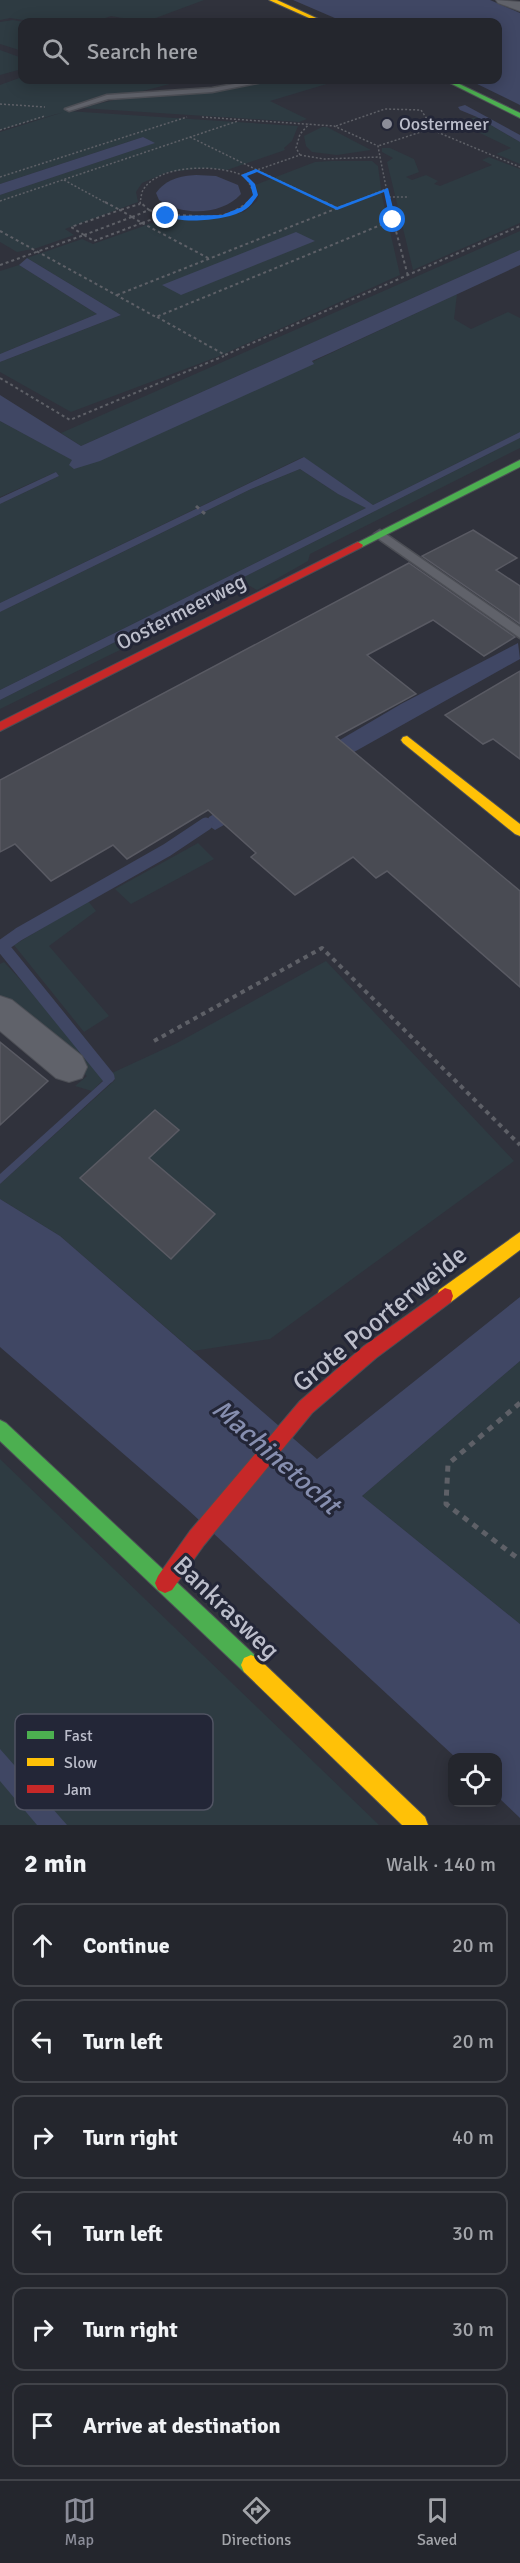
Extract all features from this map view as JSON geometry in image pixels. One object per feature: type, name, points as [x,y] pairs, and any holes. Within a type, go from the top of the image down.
[{"type":"street","points":[[272,0],[313,18]]},
{"type":"street","points":[[503,0],[520,8]]},
{"type":"street","points":[[455,84],[520,116]]},
{"type":"street","name":"Oostermeerweg","points":[[0,727],[520,463]]},
{"type":"street","points":[[407,740],[520,831]]},
{"type":"street","points":[[0,1010],[69,1067]]},
{"type":"street","name":"Grote Poorterweide","points":[[165,1583],[197,1538],[306,1407],[370,1352],[520,1240]]},
{"type":"street","name":"Bankrasweg","points":[[0,1429],[165,1583],[417,1825]]},
{"type":"lane","points":[[69,109],[107,97],[212,90],[246,84]]},
{"type":"lane","points":[[380,534],[520,634]]},
{"type":"path","points":[[0,104],[69,109]]},
{"type":"path","points":[[0,130],[69,109]]},
{"type":"path","points":[[334,126],[386,109],[421,110],[433,128],[430,129]]},
{"type":"path","points":[[0,177],[190,116],[179,115]]},
{"type":"path","points":[[201,117],[334,126],[378,146],[430,129],[520,167]]},
{"type":"path","points":[[0,201],[242,119]]},
{"type":"path","points":[[300,155],[296,148],[300,134],[310,124]]},
{"type":"path","points":[[190,137],[337,208]]},
{"type":"path","points":[[378,146],[393,220],[408,276]]},
{"type":"path","points":[[243,175],[252,184],[255,195],[244,208],[223,216],[201,218],[166,216],[140,204],[139,195],[144,185],[169,173],[188,169],[226,171],[243,175],[300,155],[324,159],[380,157]]},
{"type":"path","points":[[63,179],[210,259]]},
{"type":"path","points":[[117,295],[387,189]]},
{"type":"path","points":[[388,197],[410,197]]},
{"type":"path","points":[[140,204],[71,227],[94,241],[166,216]]},
{"type":"path","points":[[0,265],[149,210]]},
{"type":"path","points":[[156,317],[393,220]]},
{"type":"path","points":[[0,378],[70,420],[225,356],[520,226]]},
{"type":"path","points":[[0,231],[225,356]]},
{"type":"path","points":[[196,506],[205,514]]},
{"type":"path","points":[[154,1041],[322,948],[520,1145]]},
{"type":"path","points":[[520,1403],[448,1464],[446,1504],[520,1560]]},
{"type":"shaded area","points":[[0,0],[204,0],[156,18],[111,16],[0,20]]},
{"type":"shaded area","points":[[18,21],[18,50],[0,44],[0,22]]},
{"type":"shaded area","points":[[0,50],[18,57],[18,70],[0,75]]},
{"type":"shaded area","points":[[18,78],[18,84],[170,84],[67,111],[298,126],[292,141],[284,148],[285,150],[227,170],[207,168],[168,172],[142,183],[136,192],[138,202],[65,229],[74,235],[37,248],[17,252],[0,242],[0,195],[154,143],[143,137],[0,184],[0,132],[64,112],[0,130],[0,85]]},
{"type":"shaded area","points":[[256,84],[327,84],[270,101],[307,119],[299,122],[81,108],[118,99],[212,92]]},
{"type":"shaded area","points":[[477,117],[520,142],[520,164],[496,154],[511,148],[457,122]]},
{"type":"shaded area","points":[[322,127],[327,127],[371,150],[337,155],[312,152],[306,146],[304,136]]},
{"type":"shaded area","points":[[382,148],[390,148],[414,159],[419,172],[406,177],[412,180],[426,175],[438,181],[434,184],[440,186],[492,165],[482,160],[489,157],[520,169],[520,223],[413,270],[387,162],[393,158],[382,152]]},
{"type":"shaded area","points":[[372,161],[378,166],[382,196],[400,275],[217,357],[71,412],[0,372],[0,362],[121,315],[27,258],[82,239],[93,244],[169,217],[203,220],[244,212],[257,201],[259,195],[255,185],[315,162]]},
{"type":"shaded area","points":[[520,231],[520,250],[81,446],[61,433]]},
{"type":"shaded area","points":[[19,265],[97,314],[0,354],[0,271]]},
{"type":"shaded area","points":[[457,294],[454,319],[471,329],[508,312],[520,318],[520,432],[373,505],[303,457],[0,603],[0,504],[59,476],[56,472],[0,497],[0,421],[73,460],[312,362]]},
{"type":"shaded area","points":[[520,438],[520,448],[310,554],[308,561],[257,590],[250,586],[0,709],[0,700]]},
{"type":"shaded area","points":[[300,469],[338,494],[366,508],[0,690],[0,612],[251,489]]},
{"type":"shaded area","points":[[198,843],[214,859],[131,904],[115,889]]},
{"type":"shaded area","points":[[88,901],[96,911],[49,946],[109,1016],[84,1032],[14,945]]},
{"type":"shaded area","points":[[326,961],[514,1161],[270,1339],[193,1351],[60,1236],[0,1199],[0,1184],[115,1080],[112,1073],[177,1043]]},
{"type":"shaded area","points":[[4,962],[65,1028],[103,1080],[92,1091],[75,1086],[87,1076],[0,1003],[0,964]]},
{"type":"shaded area","points":[[520,1361],[520,1624],[362,1496]]},
{"type":"shaded area","points":[[0,1459],[379,1825],[0,1825]]},
{"type":"water","points":[[293,0],[490,0],[520,13],[520,105],[477,84],[502,84],[502,18],[335,18]]},
{"type":"water","points":[[465,105],[520,135],[520,142],[458,107]]},
{"type":"water","points":[[143,137],[155,143],[0,195],[0,184]]},
{"type":"water","points":[[216,176],[238,185],[241,194],[223,206],[201,211],[179,209],[159,200],[156,193],[164,184],[179,177]]},
{"type":"water","points":[[296,232],[315,241],[181,295],[162,285]]},
{"type":"water","points":[[520,250],[520,265],[312,361],[314,364],[100,461],[74,469],[69,465],[72,460],[0,421],[0,395],[81,446]]},
{"type":"water","points":[[27,258],[121,315],[0,362],[0,354],[97,314],[19,265]]},
{"type":"water","points":[[520,432],[520,438],[0,700],[0,690],[366,508],[338,494],[300,469],[251,489],[0,612],[0,603],[304,457],[373,505]]},
{"type":"water","points":[[56,472],[59,476],[0,504],[0,498]]},
{"type":"water","points":[[518,643],[520,659],[215,830],[206,824],[209,817],[401,704]]},
{"type":"water","points":[[112,1073],[115,1079],[0,1184],[0,1174]]},
{"type":"water","name":"Machinetocht","points":[[0,1199],[60,1236],[317,1459],[520,1297],[520,1361],[362,1496],[520,1624],[520,1818],[502,1801],[502,1753],[451,1753],[186,1508],[0,1347]]},
{"type":"water","points":[[0,1749],[15,1766],[15,1799],[0,1781]]},
{"type":"water","points":[[24,1810],[54,1810],[67,1825],[37,1825]]},
{"type":"building","points":[[473,530],[517,558],[496,570],[520,586],[520,624],[422,556]]},
{"type":"building","points":[[409,563],[515,637],[484,656],[433,620],[367,655],[416,694],[336,737],[520,891],[520,987],[387,871],[376,878],[353,857],[295,895],[251,857],[256,853],[208,810],[127,859],[113,845],[51,881],[15,844],[0,852],[0,780]]},
{"type":"building","points":[[520,671],[520,759],[493,739],[483,744],[445,715]]},
{"type":"building","points":[[0,1042],[48,1081],[0,1125]]},
{"type":"building","points":[[155,1110],[179,1130],[149,1158],[215,1214],[171,1259],[80,1178]]},
{"type":"waterway","points":[[108,1077],[2,946],[19,934],[167,850],[206,824]]},
{"type":"traffic: fast","points":[[455,84],[520,116]]},
{"type":"traffic: fast","points":[[358,545],[520,463]]},
{"type":"traffic: fast","points":[[0,1429],[251,1665]]},
{"type":"traffic: slow","points":[[272,0],[313,18]]},
{"type":"traffic: slow","points":[[407,740],[520,831]]},
{"type":"traffic: slow","points":[[445,1296],[520,1240]]},
{"type":"traffic: slow","points":[[251,1665],[417,1825]]},
{"type":"traffic: jam","points":[[0,727],[358,545]]},
{"type":"traffic: jam","points":[[165,1583],[197,1538],[306,1407],[370,1352],[445,1296]]},
{"type":"place","name":"Oostermeer","points":[[387,124]]},
{"type":"route","points":[[166,216],[201,218],[223,216],[244,208],[255,195],[252,184],[243,175],[258,170],[337,208],[387,189],[393,220]]}]
